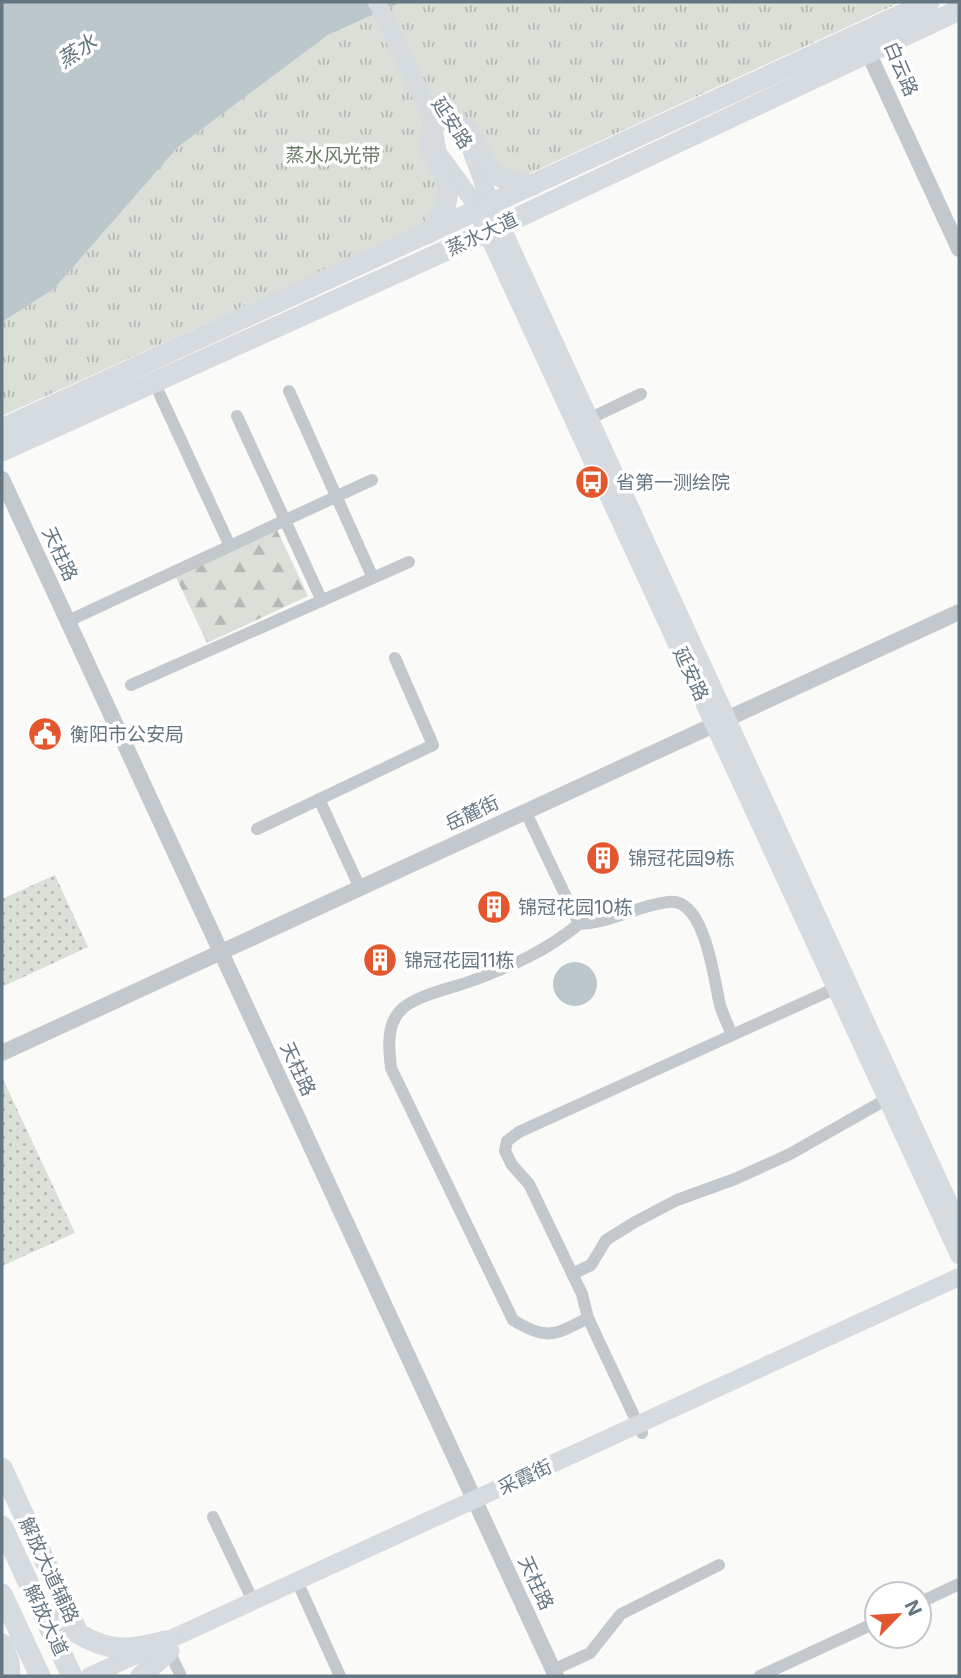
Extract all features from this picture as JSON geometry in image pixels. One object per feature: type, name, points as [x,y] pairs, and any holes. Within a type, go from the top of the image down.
[{"type":"main road","points":[[377,2],[426,94]]},
{"type":"main road","points":[[388,2],[426,94]]},
{"type":"main road","name":"蒸水大道","points":[[2,452],[494,229],[870,44],[929,2]]},
{"type":"main road","name":"蒸水大道","points":[[2,429],[533,185],[870,44],[959,10]]},
{"type":"main road","name":"延安路","points":[[426,94],[441,122],[467,139],[484,207],[722,726],[959,1225]]},
{"type":"main road","points":[[428,233],[441,217],[447,204],[448,191],[429,143],[441,122],[466,129],[489,169],[498,177],[511,183],[533,185]]},
{"type":"main road","name":"延安路","points":[[441,122],[438,153],[471,198],[484,207]]},
{"type":"main road","name":"延安路","points":[[494,229],[589,419],[836,988],[959,1255]]},
{"type":"main road","name":"采霞街","points":[[640,1429],[959,1277]]},
{"type":"main road","name":"采霞街","points":[[115,1676],[253,1601],[959,1288]]},
{"type":"main road","name":"解放大道辅路","points":[[2,1468],[78,1633]]},
{"type":"main road","name":"采霞街","points":[[90,1676],[301,1590],[476,1504]]},
{"type":"main road","name":"解放大道","points":[[2,1526],[72,1676]]},
{"type":"main road","name":"解放大道","points":[[2,1594],[40,1676]]},
{"type":"main road","points":[[40,1609],[78,1633],[107,1646],[168,1646]]},
{"type":"main road","points":[[2,1644],[9,1661],[10,1676]]},
{"type":"main road","points":[[141,1676],[168,1646]]},
{"type":"street","name":"白云路","points":[[870,44],[959,233]]},
{"type":"street","name":"白云路","points":[[870,44],[959,249]]},
{"type":"street","points":[[154,382],[230,546]]},
{"type":"street","points":[[289,391],[373,578]]},
{"type":"street","points":[[589,419],[642,394]]},
{"type":"street","points":[[237,415],[322,601]]},
{"type":"street","name":"天柱路","points":[[2,479],[554,1673]]},
{"type":"street","points":[[68,621],[372,480]]},
{"type":"street","points":[[131,685],[409,562]]},
{"type":"street","name":"岳麓街","points":[[2,1052],[529,819],[959,612]]},
{"type":"street","name":"岳麓街","points":[[2,1061],[360,888],[959,621]]},
{"type":"street","points":[[257,829],[433,745],[395,658]]},
{"type":"street","points":[[319,799],[360,888]]},
{"type":"street","points":[[529,819],[579,924]]},
{"type":"street","points":[[588,1318],[554,1335],[530,1331],[513,1320],[391,1068],[389,1046],[392,1022],[401,1008],[425,996],[520,961],[554,944],[579,924],[599,923],[644,907],[672,901],[698,919],[721,1009],[732,1035]]},
{"type":"street","points":[[640,1429],[588,1318],[582,1294],[529,1184],[505,1151],[507,1141],[519,1132],[836,988]]},
{"type":"street","points":[[572,1273],[591,1265],[606,1240],[635,1222],[677,1200],[735,1179],[790,1154],[887,1099]]},
{"type":"street","points":[[214,1517],[253,1601]]},
{"type":"street","points":[[554,1673],[590,1653],[621,1614],[719,1565]]},
{"type":"street","points":[[933,1596],[959,1584]]},
{"type":"street","points":[[301,1590],[340,1676]]},
{"type":"street","points":[[760,1676],[863,1628]]},
{"type":"street","points":[[168,1646],[181,1676]]},
{"type":"green space","name":"蒸水风光带","points":[[402,2],[901,2],[511,182],[448,119],[434,126],[441,217],[2,416],[2,322],[54,289],[178,147],[328,35]]},
{"type":"green space","points":[[277,530],[308,596],[207,643],[176,577]]},
{"type":"green space","points":[[55,875],[88,947],[2,987],[2,899]]},
{"type":"green space","points":[[2,1077],[75,1233],[2,1266]]},
{"type":"water","name":"蒸水","points":[[2,2],[402,2],[328,35],[178,147],[54,289],[2,322]]},
{"type":"water","points":[[575,962],[591,968],[597,984],[591,1000],[575,1006],[559,1000],[553,984],[559,968]]},
{"type":"place","name":"省第一测绘院","points":[[592,482]]},
{"type":"place","name":"衡阳市公安局","points":[[45,734]]},
{"type":"place","name":"锦冠花园9栋","points":[[603,858]]},
{"type":"place","name":"锦冠花园10栋","points":[[494,907]]},
{"type":"place","name":"锦冠花园11栋","points":[[380,960]]}]
